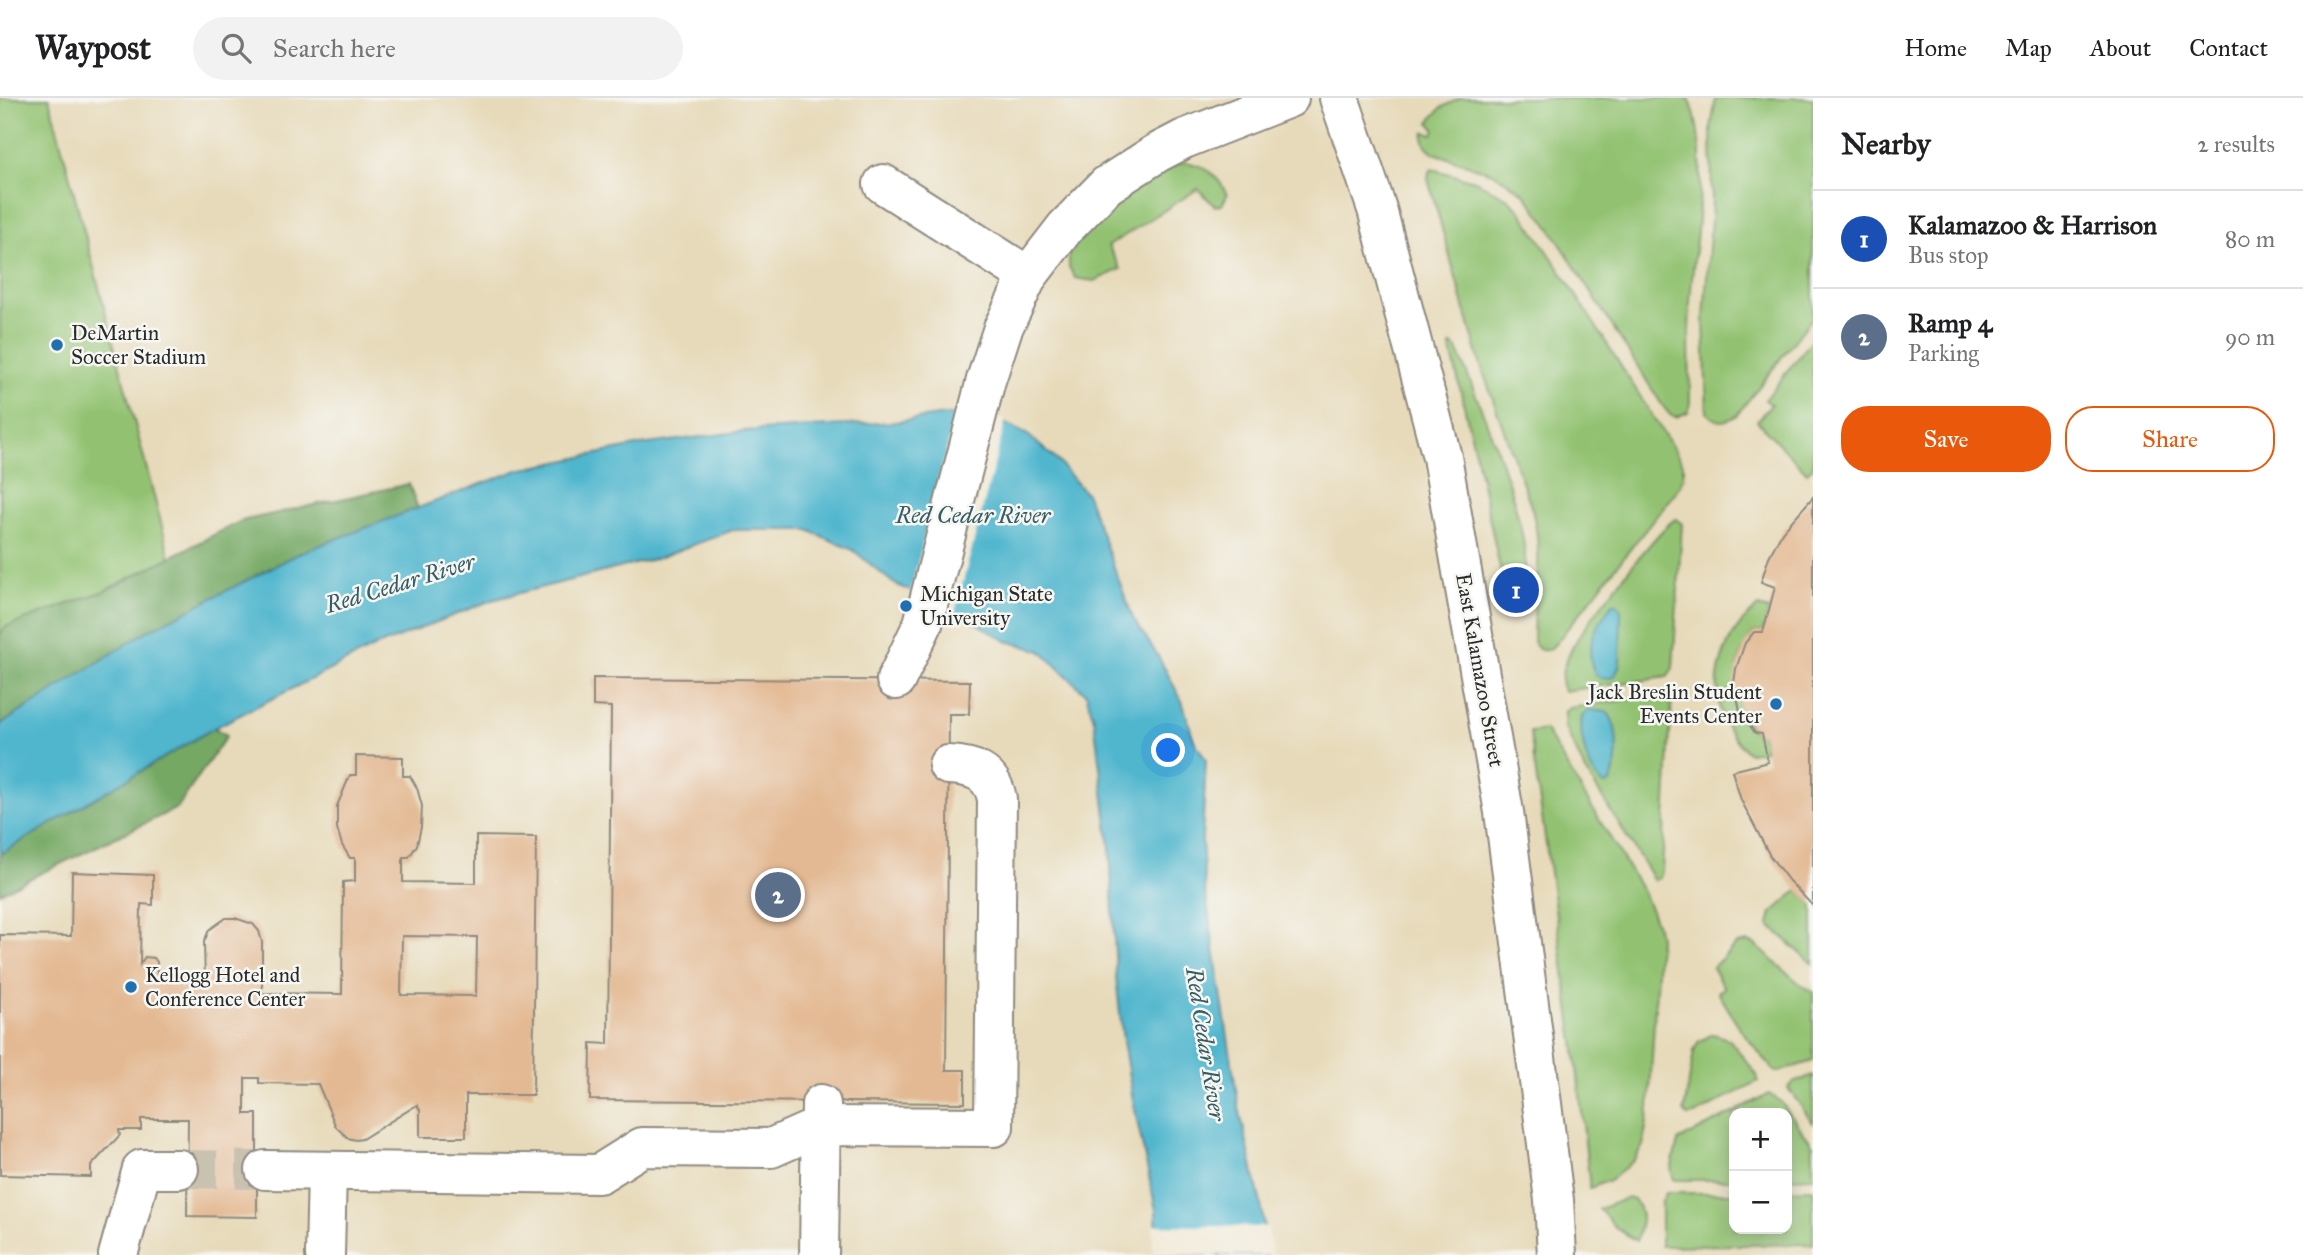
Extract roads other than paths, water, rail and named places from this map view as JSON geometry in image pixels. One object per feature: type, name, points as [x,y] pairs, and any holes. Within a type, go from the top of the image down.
[{"type":"street","points":[[896,680],[923,624],[986,380],[1003,328],[1028,276],[1065,228],[1107,185],[1184,139],[1289,98]]},
{"type":"street","name":"East Kalamazoo Street","points":[[1340,98],[1377,209],[1442,457],[1504,812],[1541,1091],[1557,1255]]},
{"type":"street","points":[[883,184],[1028,276]]},
{"type":"street","points":[[265,1170],[599,1174],[642,1147],[771,1148],[821,1114],[995,1127],[997,799],[995,788],[977,769],[967,765],[948,765]]},
{"type":"street","points":[[819,1255],[821,1114]]},
{"type":"street","points":[[118,1255],[142,1169],[179,1169]]},
{"type":"street","points":[[325,1255],[327,1171]]},
{"type":"water","name":"Red Cedar River","points":[[945,415],[990,416],[1028,435],[1058,461],[1087,495],[1133,618],[1158,656],[1182,701],[1194,740],[1206,760],[1202,840],[1205,891],[1239,1108],[1261,1204],[1268,1255],[1157,1255],[1156,1210],[1123,1041],[1116,977],[1110,848],[1094,719],[1086,694],[1041,651],[1007,641],[969,619],[893,583],[853,550],[808,530],[733,530],[658,558],[492,600],[377,646],[214,728],[0,854],[0,725],[149,630],[302,552],[518,470],[641,445],[745,431],[895,422]]},
{"type":"water","points":[[1612,604],[1617,604],[1621,610],[1620,664],[1615,676],[1606,679],[1595,673],[1591,650],[1596,630]]},
{"type":"water","points":[[1590,710],[1607,712],[1616,736],[1615,766],[1610,783],[1605,785],[1593,773],[1583,744],[1582,716]]},
{"type":"tunnel","points":[[179,1169],[265,1170]]},
{"type":"place","name":"DeMartin Soccer Stadium","points":[[57,345]]},
{"type":"place","name":"Kalamazoo & Harrison","points":[[1516,590]]},
{"type":"place","name":"Michigan State University","points":[[906,606]]},
{"type":"place","name":"Jack Breslin Student Events Center","points":[[1776,704]]},
{"type":"place","name":"Ramp 4","points":[[778,895]]},
{"type":"place","name":"Kellogg Hotel and Conference Center","points":[[131,987]]}]
